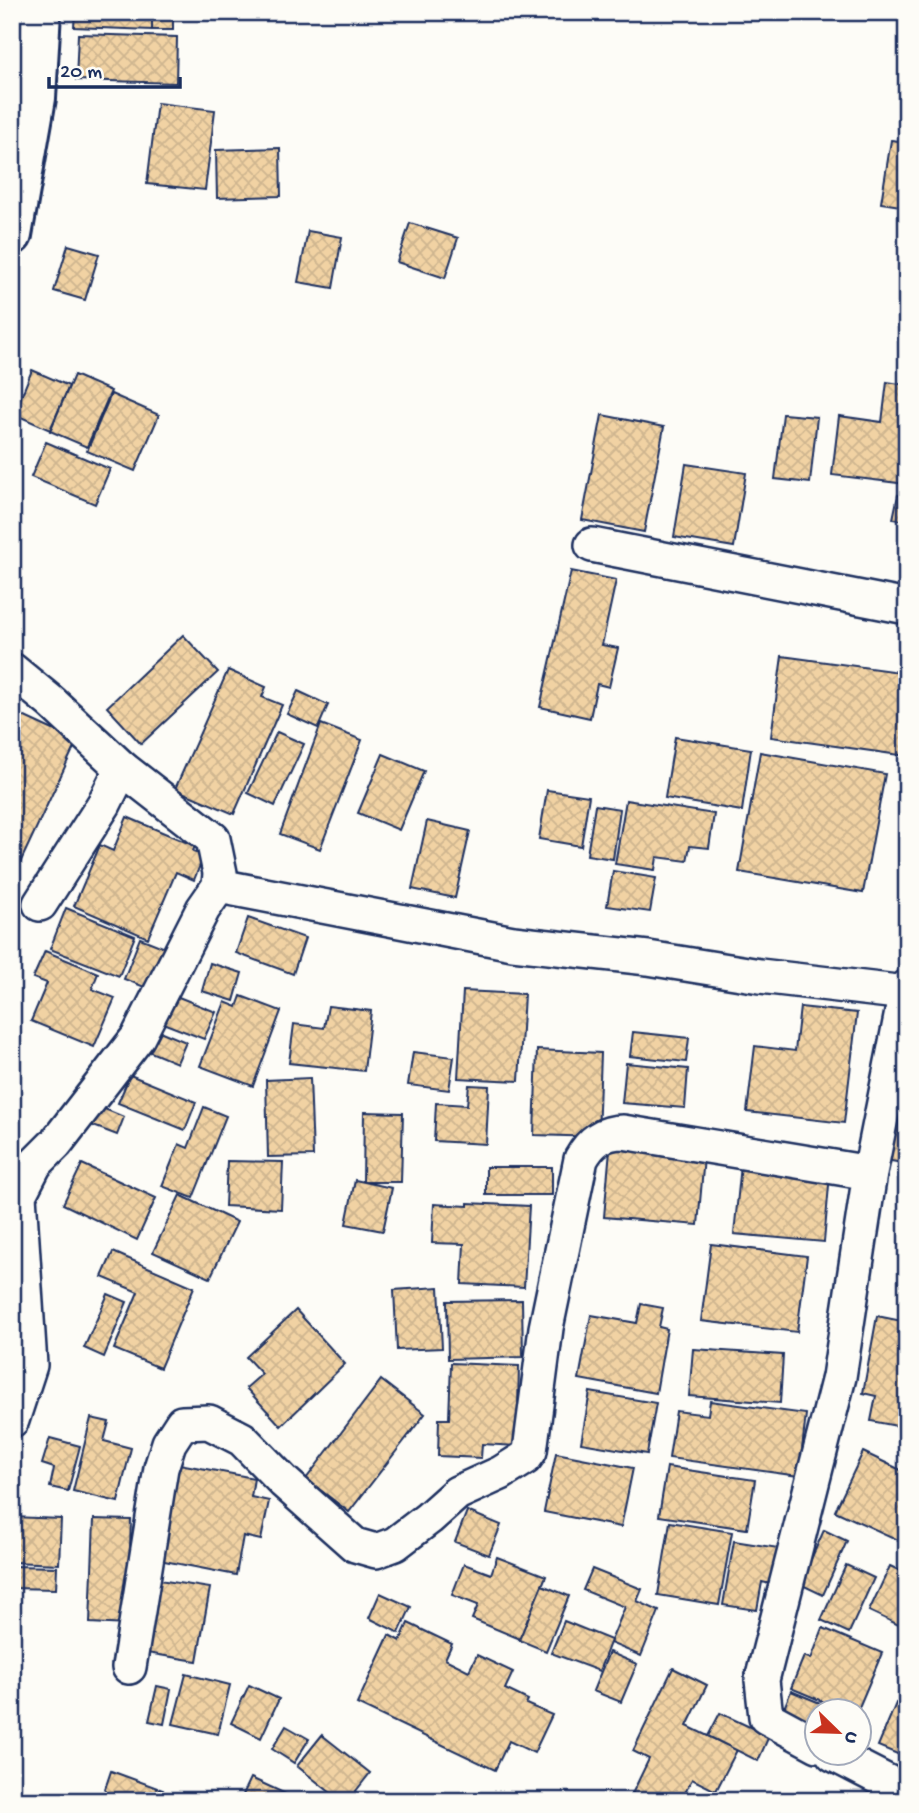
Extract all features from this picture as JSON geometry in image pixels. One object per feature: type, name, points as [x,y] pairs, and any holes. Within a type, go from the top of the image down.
[{"type":"street","points":[[12,234],[36,98],[41,12]]},
{"type":"street","points":[[592,544],[907,607]]},
{"type":"street","points":[[12,670],[122,768],[214,839],[220,873],[219,886],[203,909],[138,1037],[56,1143],[35,1164],[19,1195],[30,1365],[12,1420]]},
{"type":"street","points":[[40,904],[104,804],[122,768]]},
{"type":"street","points":[[219,886],[513,943],[648,958],[760,976],[906,990],[870,1173],[839,1377],[762,1680],[766,1717],[804,1738]]},
{"type":"street","points":[[129,1667],[161,1468],[169,1443],[182,1423],[209,1422],[242,1439],[284,1482],[355,1545],[376,1551],[395,1544],[457,1493],[501,1473],[525,1458],[530,1451],[546,1328],[581,1158],[597,1138],[611,1132],[623,1132],[870,1173]]},
{"type":"street","points":[[856,1768],[900,1794]]},
{"type":"building","points":[[75,12],[152,12],[152,30],[74,27]]},
{"type":"building","points":[[152,12],[173,12],[173,30],[152,30]]},
{"type":"building","points":[[861,12],[907,12],[907,16],[861,18]]},
{"type":"building","points":[[78,34],[177,37],[176,83],[76,80]]},
{"type":"building","points":[[157,103],[215,110],[205,190],[147,184]]},
{"type":"building","points":[[891,140],[907,142],[907,207],[881,203]]},
{"type":"building","points":[[280,148],[281,196],[217,198],[216,150]]},
{"type":"building","points":[[410,223],[458,238],[445,278],[397,262]]},
{"type":"building","points":[[308,231],[342,237],[333,288],[298,282]]},
{"type":"building","points":[[68,245],[99,254],[85,300],[54,291]]},
{"type":"building","points":[[32,370],[69,386],[50,430],[14,414]]},
{"type":"building","points":[[74,375],[111,391],[87,447],[50,431]]},
{"type":"building","points":[[887,382],[907,385],[907,484],[832,475],[839,416],[882,422]]},
{"type":"building","points":[[111,394],[159,415],[135,471],[87,451]]},
{"type":"building","points":[[783,414],[817,417],[810,483],[775,479]]},
{"type":"building","points":[[602,415],[664,427],[644,532],[582,520]]},
{"type":"building","points":[[46,442],[110,469],[95,504],[31,477]]},
{"type":"building","points":[[686,464],[746,473],[734,547],[674,537]]},
{"type":"building","points":[[898,495],[907,497],[907,521],[893,519]]},
{"type":"building","points":[[571,571],[616,580],[602,645],[618,648],[609,687],[597,684],[590,718],[540,707]]},
{"type":"building","points":[[183,635],[218,672],[141,744],[107,707]]},
{"type":"building","points":[[782,656],[907,673],[907,756],[771,737]]},
{"type":"building","points":[[228,670],[266,687],[262,697],[282,705],[234,814],[175,789]]},
{"type":"building","points":[[298,691],[328,705],[318,728],[287,714]]},
{"type":"building","points":[[12,711],[77,741],[12,880]]},
{"type":"building","points":[[321,724],[362,740],[320,849],[280,834]]},
{"type":"building","points":[[277,732],[304,744],[275,806],[248,793]]},
{"type":"building","points":[[675,737],[751,749],[742,811],[665,798]]},
{"type":"building","points":[[760,752],[885,774],[863,893],[739,872]]},
{"type":"building","points":[[383,754],[424,771],[399,830],[358,813]]},
{"type":"building","points":[[547,790],[589,796],[581,846],[539,839]]},
{"type":"building","points":[[626,800],[714,814],[709,848],[690,846],[687,861],[657,857],[655,870],[615,864]]},
{"type":"building","points":[[595,805],[620,809],[613,859],[587,855]]},
{"type":"building","points":[[127,817],[195,846],[193,851],[204,855],[194,880],[176,872],[148,938],[74,906],[100,845],[113,851]]},
{"type":"building","points":[[427,821],[470,831],[455,898],[412,889]]},
{"type":"building","points":[[613,871],[656,878],[650,912],[607,906]]},
{"type":"building","points":[[66,908],[135,936],[119,976],[50,949]]},
{"type":"building","points":[[248,918],[305,938],[293,974],[236,953]]},
{"type":"building","points":[[140,938],[168,949],[152,990],[124,979]]},
{"type":"building","points":[[45,951],[98,973],[92,989],[115,998],[94,1047],[31,1021],[47,983],[33,978]]},
{"type":"building","points":[[210,963],[242,973],[234,1001],[202,991]]},
{"type":"building","points":[[463,991],[524,994],[519,1081],[458,1078]]},
{"type":"building","points":[[171,994],[216,1012],[204,1039],[160,1022]]},
{"type":"building","points":[[241,996],[281,1011],[253,1086],[200,1066],[225,1002],[237,1007]]},
{"type":"building","points":[[328,1006],[371,1011],[364,1071],[289,1063],[294,1024],[324,1028]]},
{"type":"building","points":[[800,1007],[857,1013],[844,1123],[747,1112],[755,1046],[795,1051]]},
{"type":"building","points":[[157,1030],[186,1042],[177,1063],[148,1051]]},
{"type":"building","points":[[633,1032],[689,1038],[686,1062],[630,1056]]},
{"type":"building","points":[[537,1050],[601,1053],[598,1137],[534,1135]]},
{"type":"building","points":[[413,1052],[454,1057],[449,1090],[408,1085]]},
{"type":"building","points":[[626,1063],[688,1069],[685,1108],[622,1103]]},
{"type":"building","points":[[130,1075],[196,1102],[185,1130],[118,1103]]},
{"type":"building","points":[[310,1078],[313,1156],[268,1157],[266,1080]]},
{"type":"building","points":[[469,1085],[489,1086],[486,1144],[434,1141],[436,1103],[467,1105]]},
{"type":"building","points":[[95,1105],[124,1117],[117,1135],[88,1124]]},
{"type":"building","points":[[204,1107],[226,1116],[193,1198],[162,1186],[179,1144],[188,1148]]},
{"type":"building","points":[[364,1112],[403,1113],[401,1182],[363,1182]]},
{"type":"building","points":[[893,1119],[907,1122],[907,1164],[886,1160]]},
{"type":"building","points":[[611,1138],[705,1146],[698,1225],[604,1217]]},
{"type":"building","points":[[227,1161],[283,1162],[281,1209],[225,1206]]},
{"type":"building","points":[[82,1164],[156,1198],[137,1240],[63,1204]]},
{"type":"building","points":[[741,1165],[830,1174],[824,1242],[734,1234]]},
{"type":"building","points":[[486,1167],[552,1167],[552,1195],[486,1195]]},
{"type":"building","points":[[355,1180],[392,1188],[383,1231],[346,1224]]},
{"type":"building","points":[[180,1195],[237,1222],[210,1278],[153,1252]]},
{"type":"building","points":[[468,1203],[529,1206],[524,1287],[462,1284],[464,1244],[432,1243],[434,1204],[468,1206]]},
{"type":"building","points":[[711,1244],[807,1256],[797,1332],[701,1321]]},
{"type":"building","points":[[113,1252],[194,1287],[160,1368],[114,1349],[138,1292],[102,1277]]},
{"type":"building","points":[[439,1287],[442,1348],[397,1350],[394,1290]]},
{"type":"building","points":[[108,1294],[127,1302],[104,1357],[84,1348]]},
{"type":"building","points":[[522,1300],[523,1357],[448,1359],[447,1301]]},
{"type":"building","points":[[641,1304],[663,1308],[659,1327],[667,1329],[656,1393],[579,1379],[591,1315],[637,1323]]},
{"type":"building","points":[[296,1310],[345,1364],[281,1426],[246,1388],[262,1374],[246,1357]]},
{"type":"building","points":[[877,1316],[907,1322],[907,1428],[871,1421],[876,1396],[863,1393]]},
{"type":"building","points":[[693,1349],[783,1355],[780,1403],[689,1396]]},
{"type":"building","points":[[451,1363],[519,1366],[517,1446],[482,1444],[481,1458],[438,1456],[439,1419],[449,1419]]},
{"type":"building","points":[[381,1380],[425,1414],[349,1512],[306,1479]]},
{"type":"building","points":[[590,1392],[656,1403],[647,1454],[581,1443]]},
{"type":"building","points":[[710,1401],[806,1414],[799,1476],[669,1458],[676,1411],[708,1415]]},
{"type":"building","points":[[91,1418],[109,1422],[104,1441],[131,1448],[118,1502],[73,1491]]},
{"type":"building","points":[[50,1438],[80,1446],[68,1491],[50,1487],[54,1468],[42,1464]]},
{"type":"building","points":[[863,1452],[907,1473],[907,1544],[835,1511]]},
{"type":"building","points":[[556,1453],[633,1468],[621,1527],[544,1512]]},
{"type":"building","points":[[174,1463],[254,1478],[251,1497],[269,1501],[261,1540],[243,1536],[236,1575],[154,1559]]},
{"type":"building","points":[[667,1467],[755,1480],[747,1529],[659,1516]]},
{"type":"building","points":[[467,1511],[501,1525],[489,1555],[455,1542]]},
{"type":"building","points":[[12,1517],[61,1519],[59,1564],[12,1562]]},
{"type":"building","points":[[94,1519],[131,1520],[127,1625],[90,1623]]},
{"type":"building","points":[[670,1522],[732,1532],[719,1605],[658,1595]]},
{"type":"building","points":[[824,1530],[847,1541],[823,1595],[800,1584]]},
{"type":"building","points":[[734,1541],[785,1549],[779,1586],[762,1582],[757,1610],[723,1605]]},
{"type":"building","points":[[497,1557],[546,1576],[520,1639],[472,1619],[478,1605],[452,1595],[464,1564],[491,1574]]},
{"type":"building","points":[[846,1565],[874,1578],[849,1633],[821,1620]]},
{"type":"building","points":[[12,1566],[57,1567],[56,1589],[12,1588]]},
{"type":"building","points":[[890,1566],[907,1574],[907,1629],[869,1611]]},
{"type":"building","points":[[592,1569],[642,1589],[637,1601],[659,1611],[641,1656],[610,1643],[625,1607],[583,1590]]},
{"type":"building","points":[[153,1579],[210,1588],[197,1661],[140,1652]]},
{"type":"building","points":[[542,1585],[569,1596],[546,1651],[519,1640]]},
{"type":"building","points":[[380,1593],[411,1607],[399,1633],[369,1618]]},
{"type":"building","points":[[564,1621],[611,1640],[599,1671],[551,1653]]},
{"type":"building","points":[[408,1623],[452,1644],[445,1659],[469,1671],[477,1655],[513,1672],[505,1689],[528,1700],[526,1704],[552,1715],[534,1753],[509,1741],[495,1770],[357,1704],[389,1635],[400,1641]]},
{"type":"building","points":[[823,1628],[882,1653],[863,1698],[815,1698],[791,1688],[804,1656],[811,1659]]},
{"type":"building","points":[[609,1652],[637,1664],[621,1702],[593,1691]]},
{"type":"building","points":[[673,1668],[707,1685],[687,1726],[737,1750],[716,1791],[692,1779],[681,1801],[642,1801],[631,1796],[649,1759],[633,1751]]},
{"type":"building","points":[[186,1674],[230,1685],[218,1734],[173,1724]]},
{"type":"building","points":[[249,1685],[279,1699],[261,1738],[231,1723]]},
{"type":"building","points":[[157,1686],[171,1689],[164,1724],[149,1721]]},
{"type":"building","points":[[791,1691],[808,1698],[804,1698],[804,1733],[778,1723]]},
{"type":"building","points":[[896,1703],[907,1708],[907,1758],[878,1746]]},
{"type":"building","points":[[720,1713],[769,1736],[758,1761],[708,1736]]},
{"type":"building","points":[[286,1726],[309,1739],[294,1763],[272,1749]]},
{"type":"building","points":[[322,1735],[370,1773],[348,1801],[341,1801],[297,1766]]},
{"type":"building","points":[[111,1771],[163,1790],[159,1801],[101,1801]]},
{"type":"building","points":[[251,1778],[288,1795],[285,1801],[240,1801]]}]
